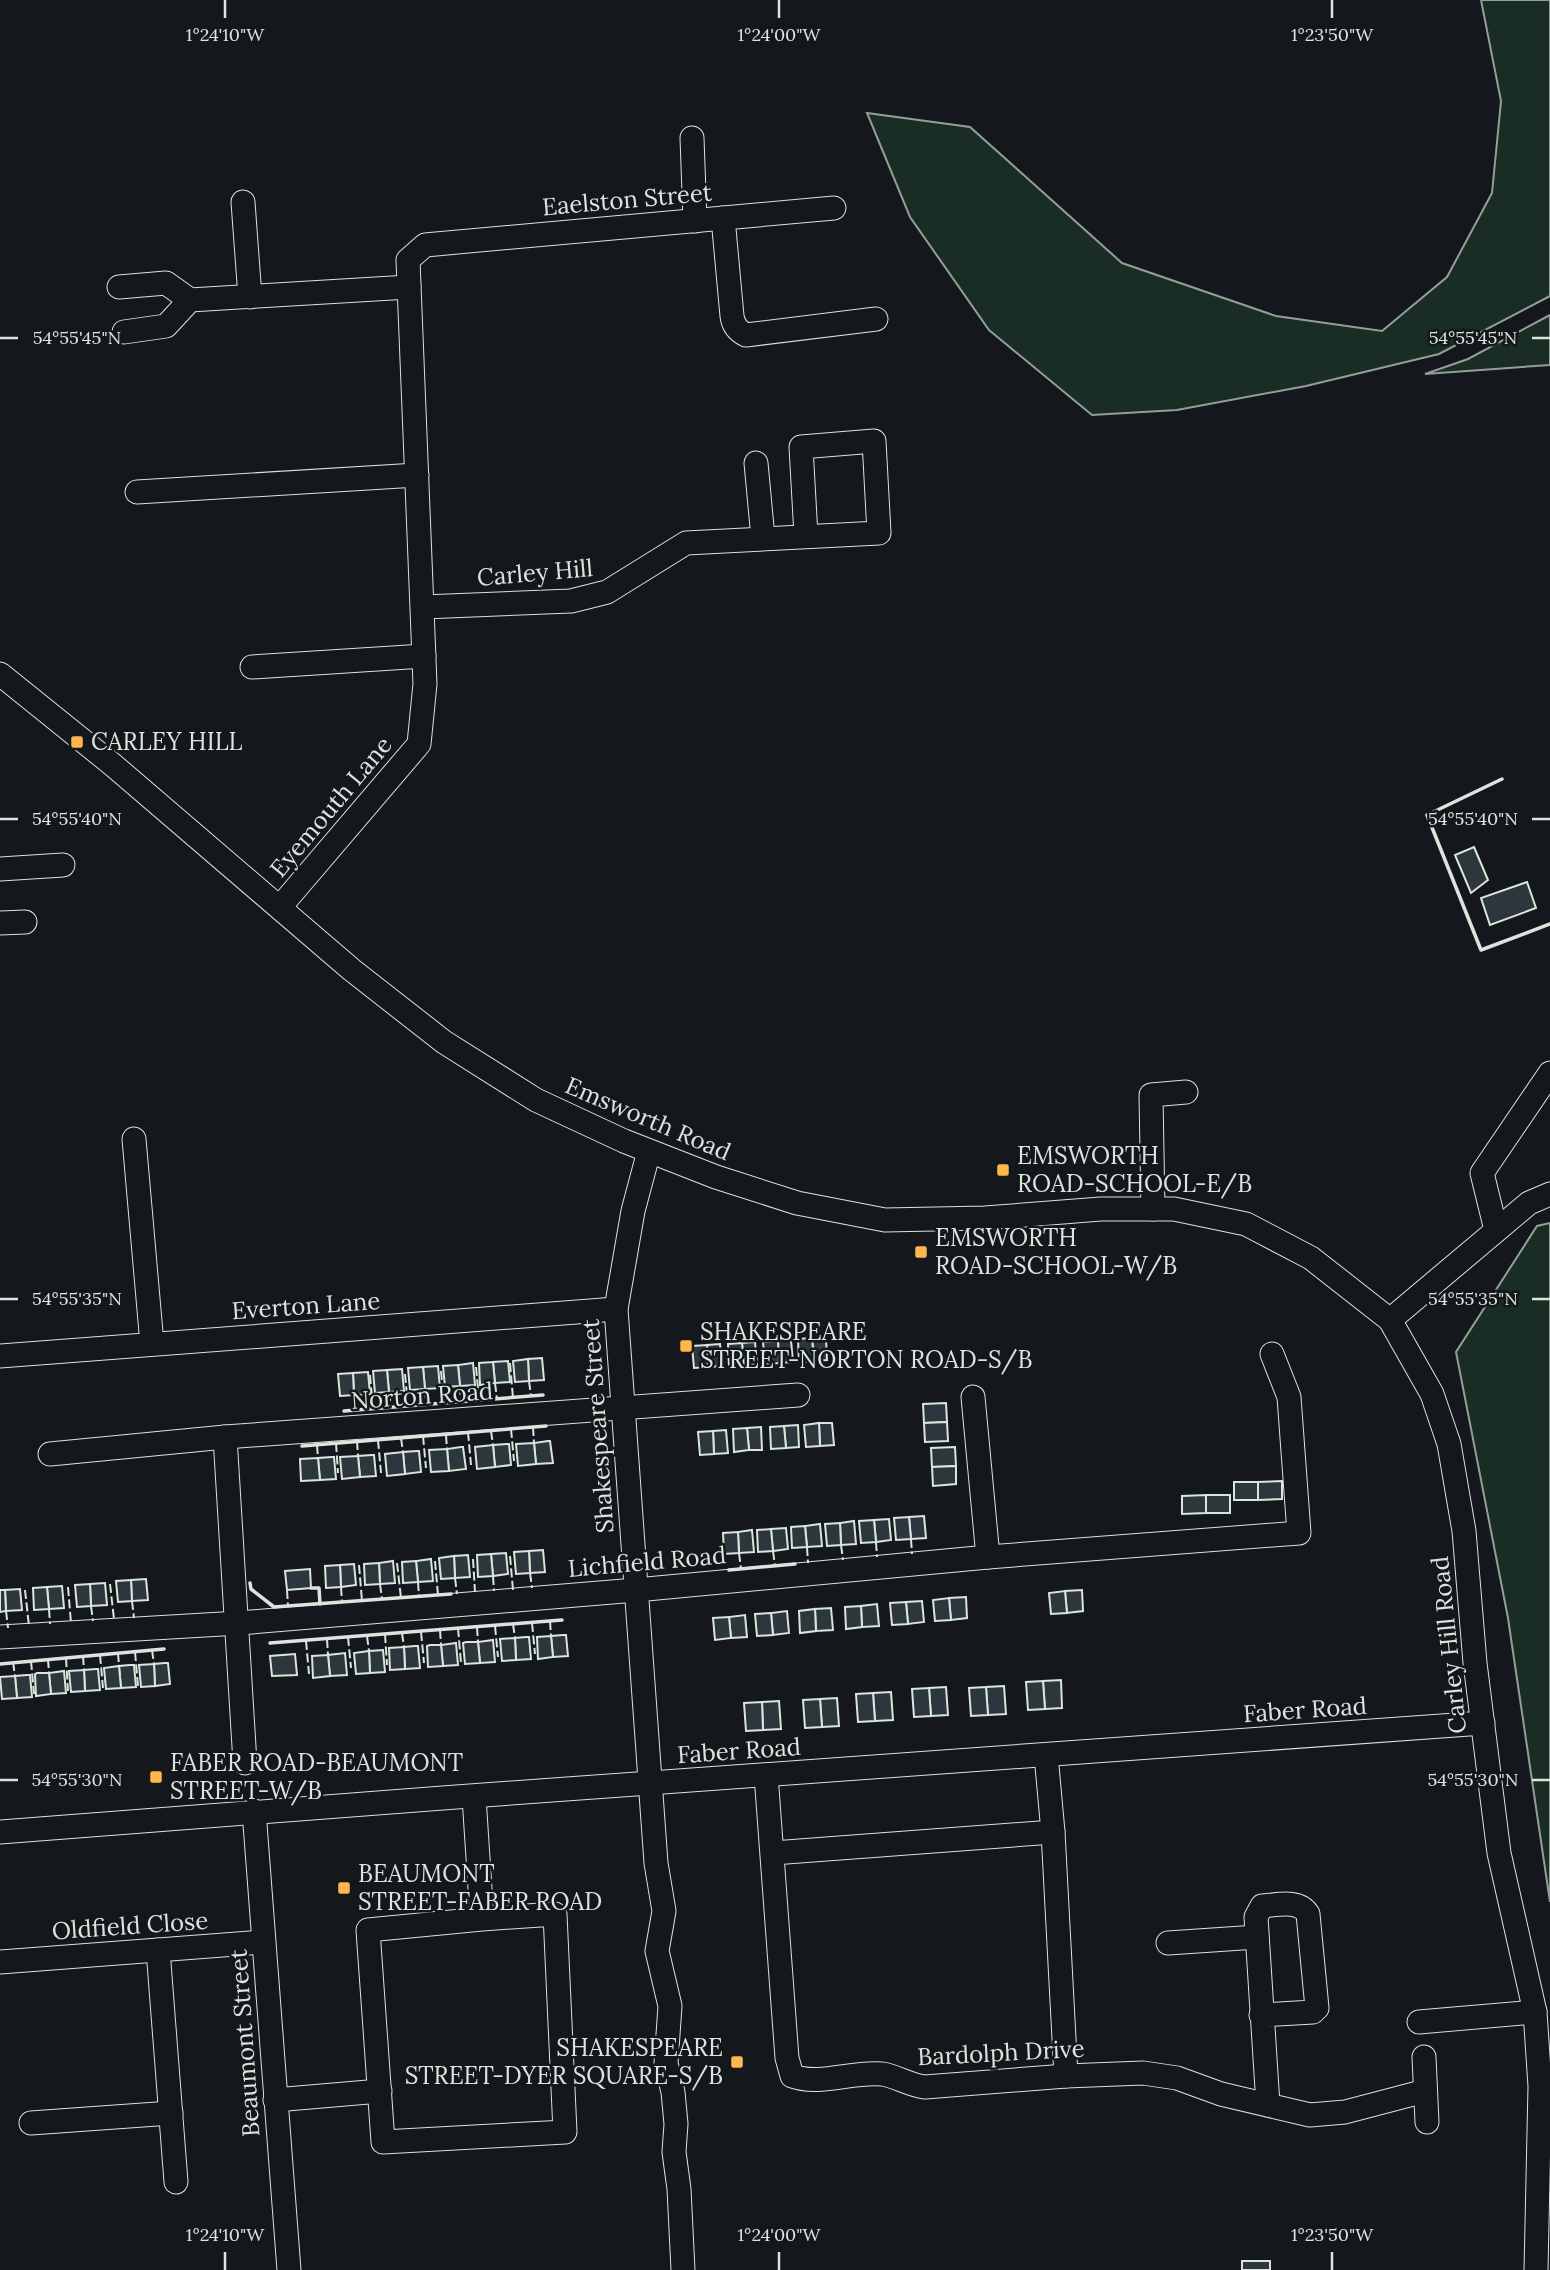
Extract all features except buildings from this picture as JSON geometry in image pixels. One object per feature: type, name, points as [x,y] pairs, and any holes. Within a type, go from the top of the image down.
[{"type":"street","points":[[692,138],[695,221]]},
{"type":"street","points":[[243,202],[250,297]]},
{"type":"street","name":"Eaelston Street","points":[[425,245],[834,208]]},
{"type":"street","points":[[723,218],[733,323],[741,332],[747,335],[876,319]]},
{"type":"street","name":"Eyemouth Lane","points":[[280,907],[419,744],[425,684],[408,260],[425,245]]},
{"type":"street","points":[[119,287],[166,283],[190,300],[409,287]]},
{"type":"street","points":[[124,332],[166,326],[190,300]]},
{"type":"street","name":"Carley Hill","points":[[423,607],[571,601],[607,592],[686,543],[879,533],[874,441],[802,447],[806,536]]},
{"type":"street","points":[[757,463],[763,538]]},
{"type":"street","points":[[136,492],[417,475]]},
{"type":"street","points":[[252,667],[424,656]]},
{"type":"street","name":"Emsworth Road","points":[[0,674],[122,773],[352,970],[444,1042],[536,1100],[649,1151],[716,1177],[797,1203],[885,1220],[1101,1209],[1174,1209],[1246,1224],[1311,1258],[1390,1320]]},
{"type":"street","points":[[0,869],[63,864]]},
{"type":"street","points":[[0,923],[25,922]]},
{"type":"street","points":[[1496,1230],[1482,1173],[1550,1073]]},
{"type":"street","points":[[1153,1209],[1151,1095],[1186,1092]]},
{"type":"street","points":[[134,1139],[152,1344]]},
{"type":"street","name":"Shakespeare Street","points":[[649,1151],[633,1211],[615,1309],[656,1863],[664,1911],[657,1951],[670,2006],[666,2063],[673,2092],[676,2124],[674,2152],[683,2270]]},
{"type":"street","points":[[1390,1320],[1529,1203],[1550,1194]]},
{"type":"street","name":"Everton Lane","points":[[0,1356],[615,1309]]},
{"type":"street","name":"Carley Hill Road","points":[[1390,1320],[1432,1394],[1450,1444],[1464,1531],[1475,1663],[1499,1853],[1535,2012],[1540,2086],[1536,2270]]},
{"type":"street","name":"Lichfield Road","points":[[0,1637],[235,1623],[636,1590],[988,1557],[1299,1533],[1289,1397],[1272,1354]]},
{"type":"street","name":"Norton Road","points":[[50,1454],[225,1437],[798,1395]]},
{"type":"street","points":[[973,1397],[988,1557]]},
{"type":"street","points":[[225,1437],[245,1763]]},
{"type":"street","name":"Faber Road","points":[[0,1832],[254,1811],[1483,1723]]},
{"type":"street","points":[[1046,1755],[1053,1832],[1066,2076]]},
{"type":"street","name":"Bardolph Drive","points":[[766,1775],[787,2058],[792,2076],[810,2079],[883,2074],[909,2085],[925,2087],[1143,2073],[1177,2078],[1222,2094],[1310,2115],[1345,2112],[1424,2091]]},
{"type":"street","points":[[474,1797],[482,1919]]},
{"type":"street","name":"Beaumont Street","points":[[254,1811],[289,2270]]},
{"type":"street","points":[[773,1853],[1053,1832]]},
{"type":"street","points":[[1261,2015],[1313,2011],[1317,2008],[1308,1914],[1304,1907],[1298,1904],[1262,1906],[1256,1917],[1261,2015],[1268,2105]]},
{"type":"street","points":[[555,1914],[565,2132],[383,2142],[368,1930],[482,1919],[555,1914]]},
{"type":"street","points":[[1168,1943],[1257,1937]]},
{"type":"street","name":"Oldfield Close","points":[[0,1962],[263,1942]]},
{"type":"street","points":[[158,1950],[176,2182]]},
{"type":"street","points":[[1419,2022],[1535,2012]]},
{"type":"street","points":[[1424,2057],[1427,2122]]},
{"type":"street","points":[[275,2100],[380,2091]]},
{"type":"street","points":[[32,2123],[171,2113]]},
{"type":"green space","points":[[1481,0],[1550,0],[1550,296],[1439,354],[1306,386],[1177,410],[1092,415],[989,330],[910,217],[867,113],[970,127],[1122,263],[1276,316],[1382,331],[1447,277],[1492,193],[1501,101]]},
{"type":"green space","points":[[1550,315],[1550,365],[1425,374],[1468,359]]},
{"type":"green space","points":[[1550,1223],[1550,1902],[1508,1618],[1456,1352],[1537,1226]]},
{"type":"fence","points":[[510,1363],[513,1398]]},
{"type":"fence","points":[[476,1367],[479,1400]]},
{"type":"fence","points":[[441,1371],[444,1403]]},
{"type":"fence","points":[[405,1374],[408,1406]]},
{"type":"fence","points":[[370,1375],[373,1409]]},
{"type":"fence","points":[[529,1381],[531,1396]]},
{"type":"fence","points":[[495,1383],[497,1399]]},
{"type":"fence","points":[[460,1386],[461,1402]]},
{"type":"fence","points":[[425,1389],[426,1404]]},
{"type":"fence","points":[[389,1392],[391,1407]]},
{"type":"fence","points":[[354,1395],[356,1410]]},
{"type":"fence","points":[[533,1427],[534,1443]]},
{"type":"fence","points":[[511,1429],[514,1461]]},
{"type":"fence","points":[[491,1431],[493,1445]]},
{"type":"fence","points":[[468,1432],[471,1465]]},
{"type":"fence","points":[[446,1435],[447,1449]]},
{"type":"fence","points":[[423,1436],[426,1468]]},
{"type":"fence","points":[[401,1438],[403,1452]]},
{"type":"fence","points":[[378,1440],[381,1473]]},
{"type":"fence","points":[[357,1441],[358,1456]]},
{"type":"fence","points":[[336,1443],[338,1473]]},
{"type":"fence","points":[[317,1445],[318,1458]]},
{"type":"fence","points":[[911,1539],[912,1554]]},
{"type":"fence","points":[[876,1542],[877,1557]]},
{"type":"fence","points":[[841,1545],[843,1560]]},
{"type":"fence","points":[[807,1547],[808,1563]]},
{"type":"fence","points":[[773,1551],[775,1566]]},
{"type":"fence","points":[[739,1553],[741,1569]]},
{"type":"fence","points":[[510,1556],[513,1590]]},
{"type":"fence","points":[[473,1559],[475,1592]]},
{"type":"fence","points":[[435,1561],[438,1595]]},
{"type":"fence","points":[[397,1563],[401,1598]]},
{"type":"fence","points":[[359,1565],[362,1601]]},
{"type":"fence","points":[[530,1573],[532,1588]]},
{"type":"fence","points":[[493,1576],[494,1591]]},
{"type":"fence","points":[[455,1578],[457,1594]]},
{"type":"fence","points":[[418,1582],[419,1597]]},
{"type":"fence","points":[[110,1584],[114,1619]]},
{"type":"fence","points":[[380,1584],[382,1599]]},
{"type":"fence","points":[[68,1587],[71,1623]]},
{"type":"fence","points":[[341,1587],[342,1602]]},
{"type":"fence","points":[[25,1590],[29,1626]]},
{"type":"fence","points":[[287,1590],[288,1606]]},
{"type":"fence","points":[[132,1601],[134,1618]]},
{"type":"fence","points":[[91,1606],[93,1621]]},
{"type":"fence","points":[[49,1609],[50,1624]]},
{"type":"fence","points":[[6,1611],[8,1628]]},
{"type":"fence","points":[[550,1621],[551,1636]]},
{"type":"fence","points":[[532,1623],[535,1654]]},
{"type":"fence","points":[[513,1624],[515,1638]]},
{"type":"fence","points":[[495,1626],[498,1657]]},
{"type":"fence","points":[[477,1627],[478,1642]]},
{"type":"fence","points":[[458,1628],[461,1663]]},
{"type":"fence","points":[[440,1630],[441,1645]]},
{"type":"fence","points":[[421,1632],[424,1663]]},
{"type":"fence","points":[[402,1633],[404,1647]]},
{"type":"fence","points":[[385,1634],[387,1665]]},
{"type":"fence","points":[[367,1636],[369,1651]]},
{"type":"fence","points":[[348,1637],[351,1668]]},
{"type":"fence","points":[[327,1639],[328,1655]]},
{"type":"fence","points":[[306,1641],[309,1674]]},
{"type":"fence","points":[[152,1650],[154,1664]]},
{"type":"fence","points":[[135,1652],[138,1686]]},
{"type":"fence","points":[[118,1653],[119,1666]]},
{"type":"fence","points":[[100,1655],[103,1688]]},
{"type":"fence","points":[[83,1656],[84,1670]]},
{"type":"fence","points":[[66,1658],[68,1691]]},
{"type":"fence","points":[[48,1659],[49,1673]]},
{"type":"fence","points":[[31,1661],[34,1694]]},
{"type":"fence","points":[[13,1662],[15,1676]]},
{"type":"wall","points":[[1502,779],[1427,815],[1481,950],[1550,924]]},
{"type":"wall","points":[[344,1411],[543,1395]]},
{"type":"wall","points":[[302,1446],[546,1426]]},
{"type":"wall","points":[[729,1570],[795,1564]]},
{"type":"wall","points":[[250,1583],[251,1589],[274,1607],[451,1594]]},
{"type":"wall","points":[[311,1588],[319,1588],[320,1604]]},
{"type":"wall","points":[[270,1643],[562,1620]]},
{"type":"wall","points":[[0,1664],[164,1649]]},
{"type":"place","name":"CARLEY HILL","points":[[77,742]]},
{"type":"place","name":"EMSWORTH ROAD-SCHOOL-E/B","points":[[1003,1170]]},
{"type":"place","name":"EMSWORTH ROAD-SCHOOL-W/B","points":[[921,1252]]},
{"type":"place","name":"SHAKESPEARE STREET-NORTON ROAD-S/B","points":[[686,1346]]},
{"type":"place","name":"FABER ROAD-BEAUMONT STREET-W/B","points":[[156,1777]]},
{"type":"place","name":"BEAUMONT STREET-FABER ROAD","points":[[344,1888]]},
{"type":"place","name":"SHAKESPEARE STREET-DYER SQUARE-S/B","points":[[737,2062]]}]
